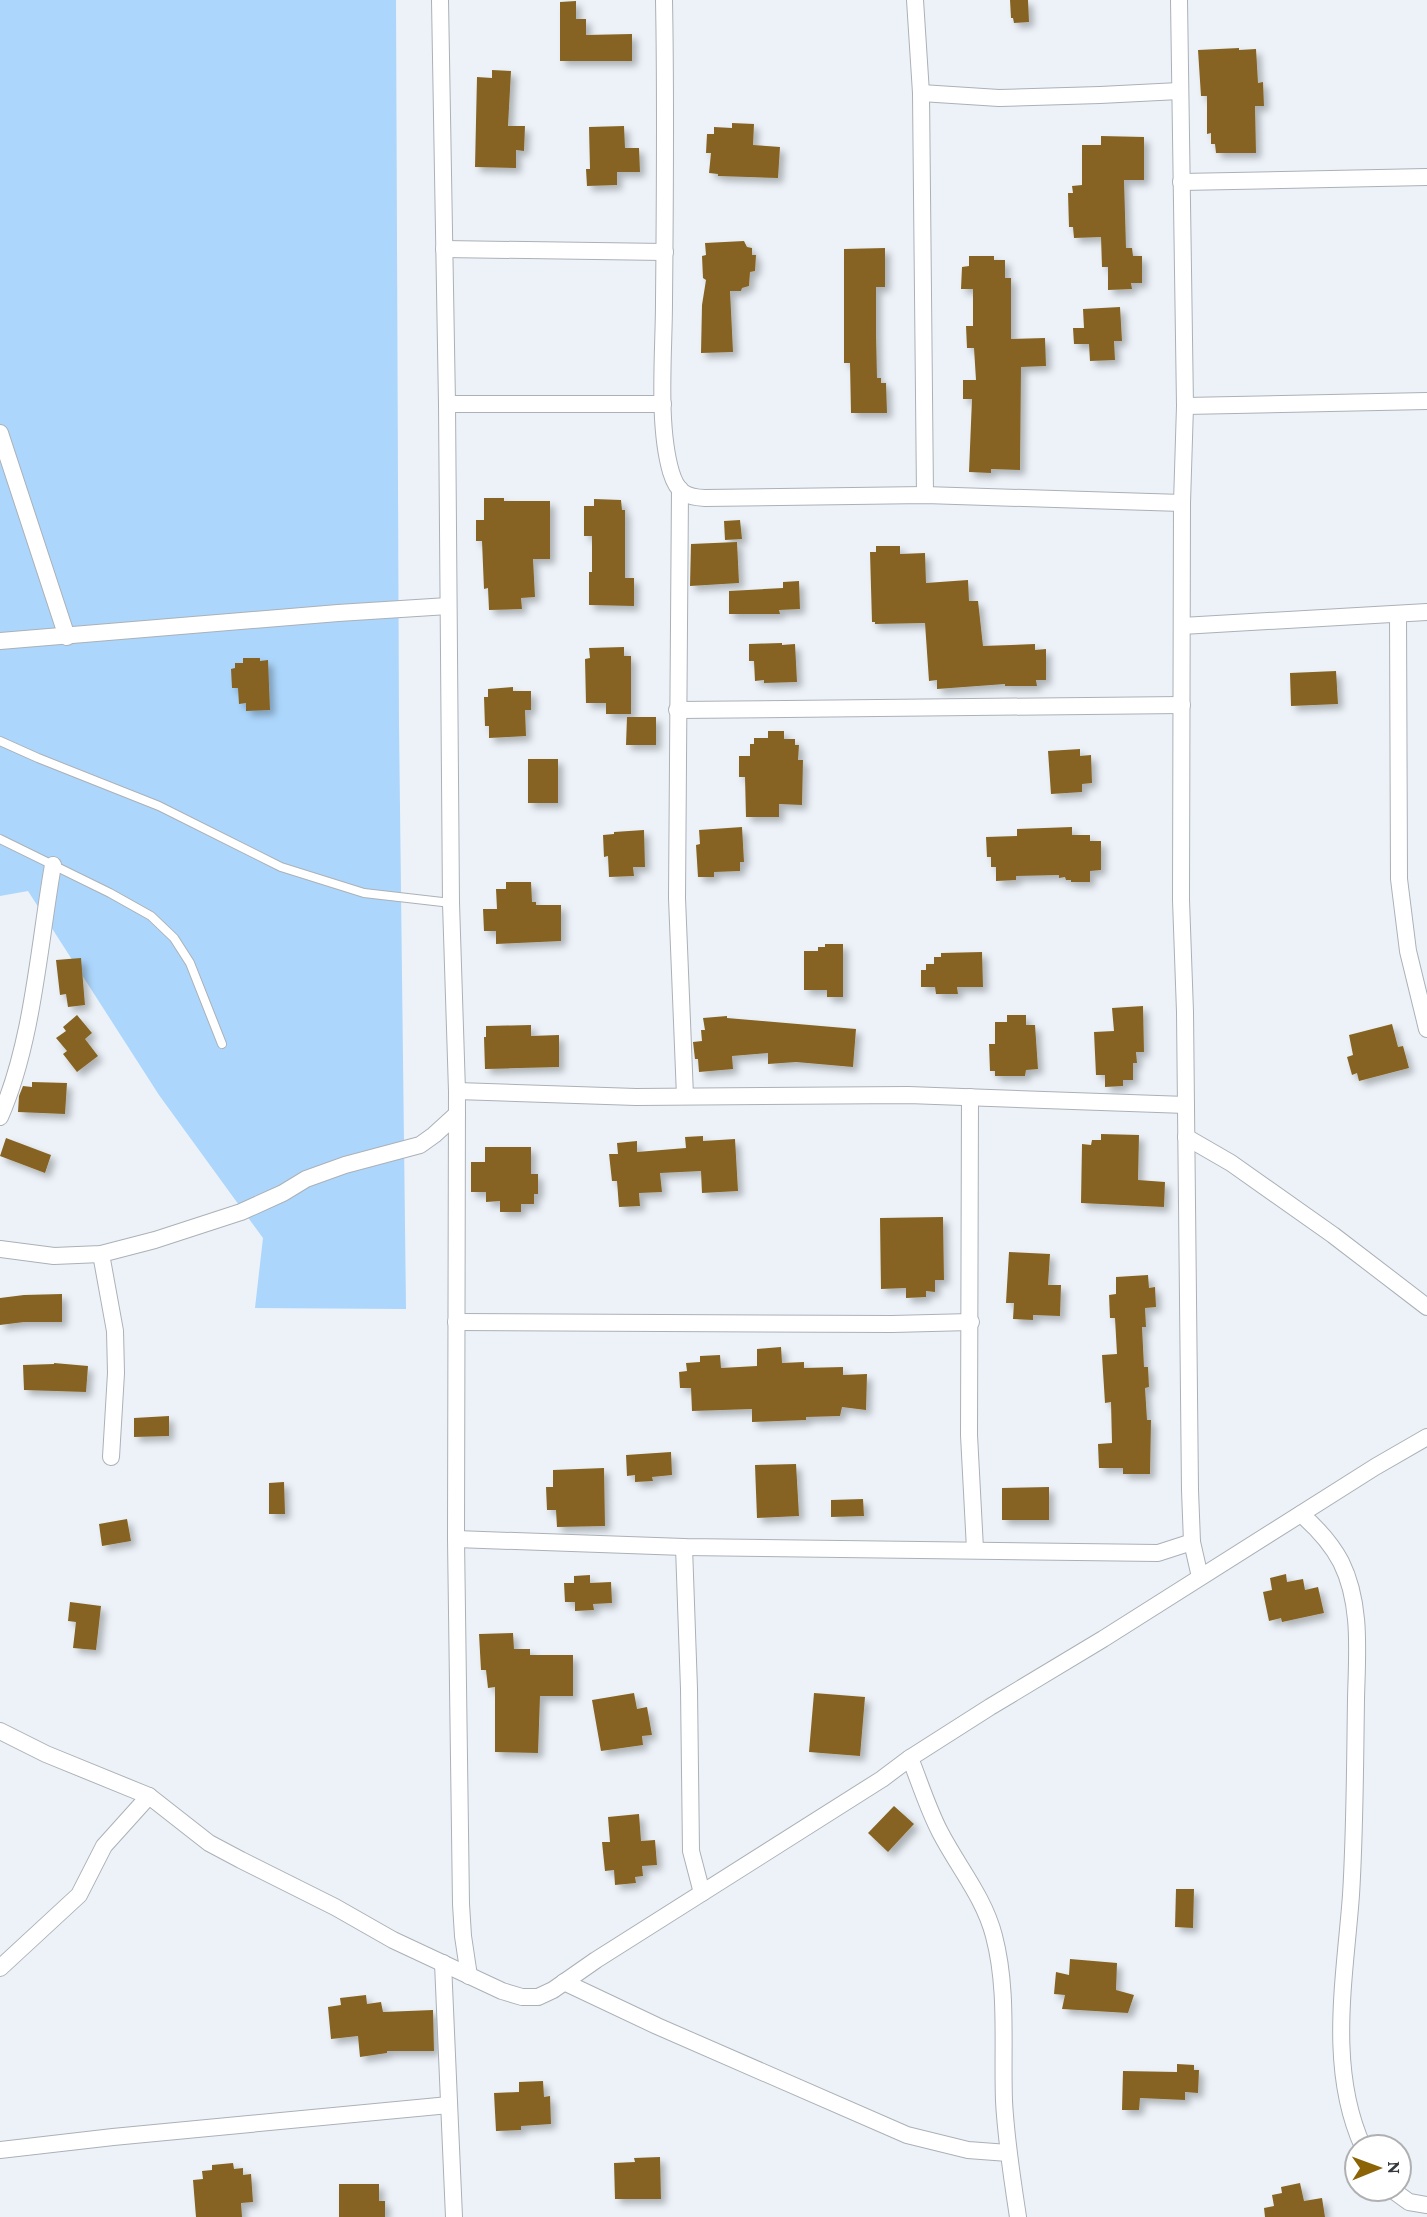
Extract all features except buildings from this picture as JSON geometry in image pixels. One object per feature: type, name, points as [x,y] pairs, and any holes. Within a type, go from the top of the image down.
[{"type":"street","points":[[440,0],[451,903],[457,1091],[456,1539],[461,1904],[469,1976]]},
{"type":"street","points":[[664,0],[667,113],[663,404],[671,470],[680,489],[677,898],[685,1096]]},
{"type":"street","points":[[915,0],[921,93],[925,495]]},
{"type":"street","points":[[1179,0],[1185,405],[1182,503],[1181,901],[1192,1542],[1200,1577]]},
{"type":"street","points":[[921,93],[999,98],[1179,91]]},
{"type":"street","points":[[1181,182],[1427,177]]},
{"type":"street","points":[[444,249],[665,252]]},
{"type":"street","points":[[1185,405],[1427,401]]},
{"type":"street","points":[[447,404],[663,404]]},
{"type":"street","points":[[0,433],[67,637]]},
{"type":"street","points":[[680,489],[689,496],[705,498],[925,495],[1182,503]]},
{"type":"street","points":[[0,641],[448,606]]},
{"type":"street","points":[[1182,626],[1427,612]]},
{"type":"street","points":[[1398,615],[1399,879],[1408,951],[1427,1030]]},
{"type":"street","points":[[677,710],[1182,705]]},
{"type":"street","points":[[0,1117],[23,1046],[53,865]]},
{"type":"street","points":[[457,1091],[636,1097],[908,1095],[1186,1105]]},
{"type":"street","points":[[970,1097],[969,1435],[975,1549]]},
{"type":"street","points":[[0,1249],[54,1255],[101,1254],[207,1224],[261,1203],[306,1179],[420,1146],[457,1114]]},
{"type":"street","points":[[1186,1137],[1231,1163],[1333,1235],[1427,1307]]},
{"type":"street","points":[[101,1254],[115,1331],[116,1373],[111,1457]]},
{"type":"street","points":[[456,1322],[971,1322]]},
{"type":"street","points":[[0,1731],[58,1759],[149,1796],[209,1843],[393,1940],[502,1991],[522,1997],[538,1997],[553,1990],[882,1779],[990,1707],[1427,1437]]},
{"type":"street","points":[[1301,1514],[1330,1544],[1342,1563],[1354,1603],[1357,1638],[1355,1782],[1351,1894],[1341,2003],[1344,2083],[1351,2118],[1357,2133]]},
{"type":"street","points":[[456,1539],[684,1547],[1158,1553],[1192,1542]]},
{"type":"street","points":[[684,1547],[691,1851],[702,1893]]},
{"type":"street","points":[[909,1759],[940,1833],[970,1879],[994,1935],[1004,2018],[1004,2101],[1008,2153],[1018,2217]]},
{"type":"street","points":[[0,1968],[79,1895],[104,1846],[149,1796]]},
{"type":"street","points":[[443,1963],[454,2217]]},
{"type":"street","points":[[564,1982],[657,2026],[906,2134],[968,2150],[1008,2153]]},
{"type":"street","points":[[0,2150],[449,2105]]},
{"type":"lane","points":[[0,741],[159,806],[281,867],[364,893],[451,903]]},
{"type":"lane","points":[[0,839],[151,916],[174,938],[190,963],[222,1044]]},
{"type":"shaded area","points":[[0,0],[396,0],[399,725],[406,1309],[255,1308],[263,1238],[159,1095],[28,891],[0,896]]}]
